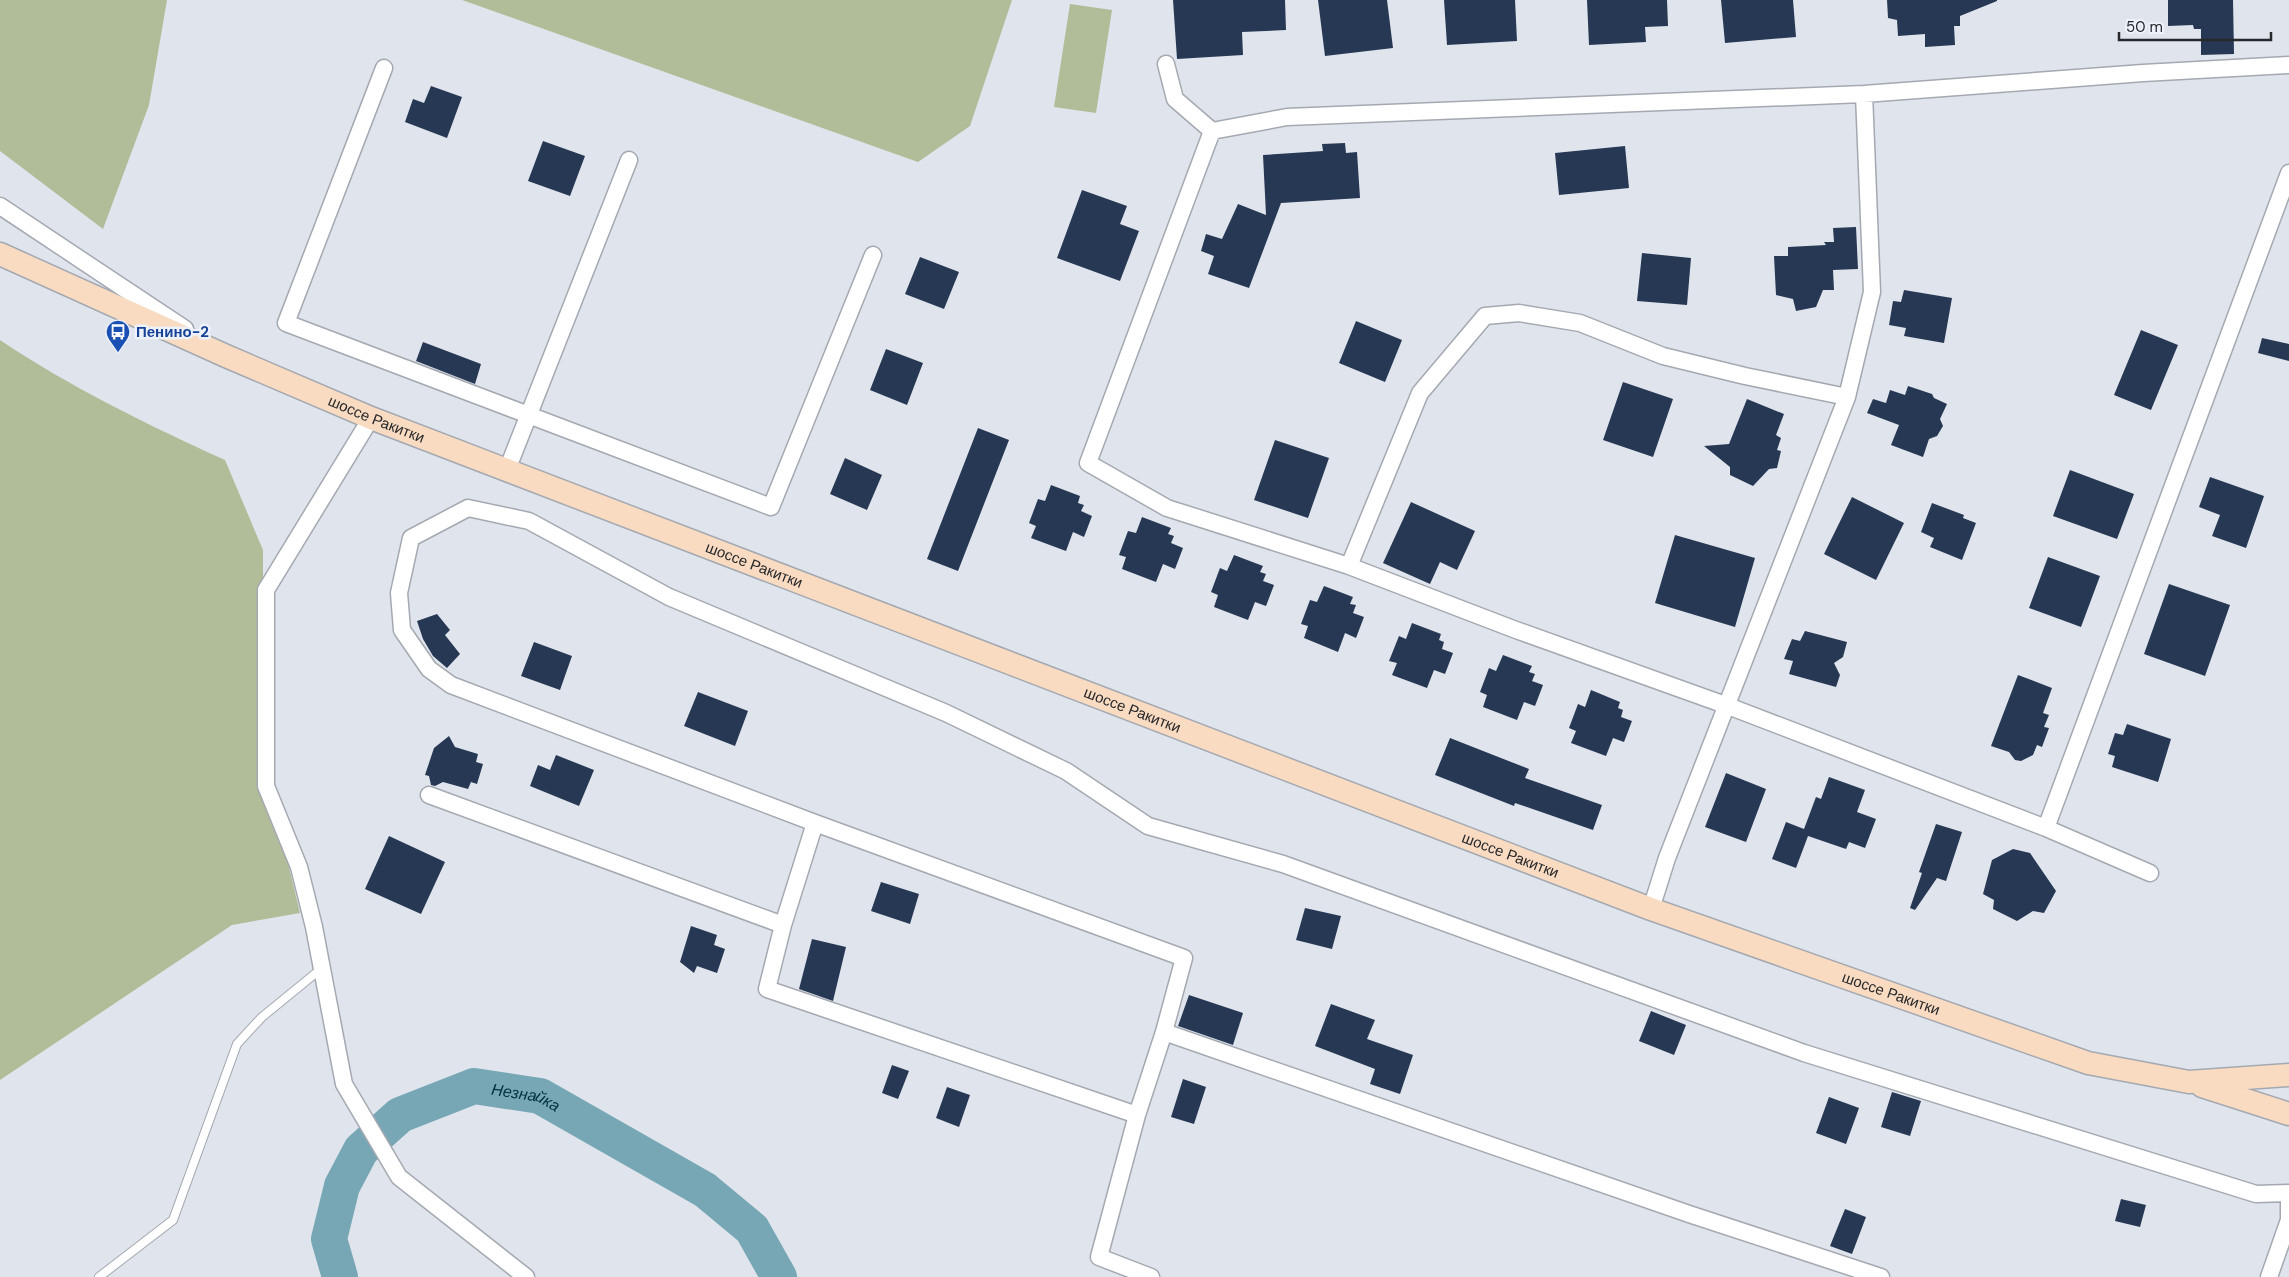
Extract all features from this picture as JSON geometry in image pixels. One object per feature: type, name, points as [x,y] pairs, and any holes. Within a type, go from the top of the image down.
[{"type":"main road","name":"шоссе Ракитки","points":[[0,254],[226,356],[371,418],[1651,909],[2088,1064],[2189,1082],[2289,1075]]},
{"type":"main road","points":[[2189,1082],[2289,1114]]},
{"type":"street","points":[[1166,64],[1175,99],[1212,131]]},
{"type":"street","points":[[1212,131],[1287,117],[1864,94],[2143,73],[2289,65]]},
{"type":"street","points":[[384,68],[286,323],[771,507],[873,255]]},
{"type":"street","points":[[1651,909],[1667,858],[1728,706],[1847,397],[1872,292],[1864,94]]},
{"type":"street","points":[[1212,131],[1088,463],[1167,508],[1349,566],[1516,630],[1728,706],[2046,828],[2150,872]]},
{"type":"street","points":[[507,470],[629,160]]},
{"type":"street","points":[[2046,828],[2289,173]]},
{"type":"street","points":[[0,206],[226,356]]},
{"type":"street","points":[[1349,566],[1420,393],[1486,316],[1519,313],[1580,323],[1663,356],[1745,376],[1847,397]]},
{"type":"street","points":[[371,418],[266,590],[266,786],[300,867],[344,1084],[399,1177],[526,1277]]},
{"type":"street","points":[[1151,1277],[1099,1257],[1137,1115],[1164,1032],[1184,958],[815,823],[451,684],[429,669],[402,630],[399,593],[411,538],[468,508],[529,521],[669,597],[946,713],[1066,772],[1148,826],[1283,864],[1804,1054],[2256,1194],[2289,1194],[2289,1220],[2269,1277]]},
{"type":"street","points":[[429,795],[782,925]]},
{"type":"street","points":[[815,823],[782,925],[767,989],[1137,1115]]},
{"type":"street","points":[[1164,1032],[1689,1214],[1881,1277]]},
{"type":"lane","points":[[99,1277],[173,1220],[237,1044],[262,1017],[322,968]]},
{"type":"green space","points":[[0,0],[167,0],[149,105],[103,229],[0,151]]},
{"type":"green space","points":[[462,0],[1012,0],[970,126],[918,162]]},
{"type":"green space","points":[[1070,4],[1112,10],[1096,113],[1054,107]]},
{"type":"green space","points":[[0,340],[54,374],[110,404],[225,460],[263,550],[263,759],[300,913],[232,925],[0,1080]]},
{"type":"building","points":[[1173,0],[1285,0],[1286,30],[1242,32],[1243,55],[1177,59]]},
{"type":"building","points":[[1318,0],[1387,0],[1393,48],[1325,56]]},
{"type":"building","points":[[1444,0],[1515,0],[1517,41],[1447,45]]},
{"type":"building","points":[[1587,0],[1667,0],[1668,26],[1645,27],[1646,42],[1589,45]]},
{"type":"building","points":[[1721,0],[1793,0],[1796,37],[1725,43]]},
{"type":"building","points":[[1887,0],[1997,1],[1960,16],[1960,26],[1954,26],[1955,45],[1925,47],[1925,34],[1898,36],[1897,20],[1888,18]]},
{"type":"building","points":[[2168,0],[2233,0],[2234,54],[2201,55],[2201,29],[2194,29],[2193,25],[2168,26]]},
{"type":"building","points":[[431,86],[462,97],[447,138],[405,122],[413,99],[424,103]]},
{"type":"building","points":[[543,141],[585,156],[570,196],[528,181]]},
{"type":"building","points":[[1345,143],[1346,153],[1357,152],[1360,198],[1281,203],[1249,288],[1208,274],[1214,256],[1201,251],[1206,234],[1222,239],[1238,204],[1266,215],[1263,155],[1323,151],[1322,144]]},
{"type":"building","points":[[1625,146],[1629,188],[1559,195],[1555,153]]},
{"type":"building","points":[[1082,190],[1127,206],[1120,224],[1139,231],[1120,281],[1057,258]]},
{"type":"building","points":[[1856,227],[1858,269],[1833,270],[1834,290],[1823,290],[1816,307],[1796,311],[1793,299],[1776,295],[1774,256],[1788,256],[1788,247],[1826,245],[1824,242],[1834,242],[1833,228]]},
{"type":"building","points":[[1642,253],[1691,258],[1687,305],[1637,301]]},
{"type":"building","points":[[920,257],[959,272],[944,309],[905,294]]},
{"type":"building","points":[[1904,290],[1952,298],[1944,343],[1904,336],[1906,328],[1889,325],[1893,301],[1901,302]]},
{"type":"building","points":[[1356,321],[1402,340],[1385,382],[1339,363]]},
{"type":"building","points":[[2141,330],[2178,345],[2151,410],[2114,395]]},
{"type":"building","points":[[2262,338],[2289,344],[2289,361],[2258,353]]},
{"type":"building","points":[[423,342],[481,364],[475,384],[416,361]]},
{"type":"building","points":[[886,349],[923,363],[907,405],[870,390]]},
{"type":"building","points":[[1623,382],[1673,399],[1653,457],[1603,440]]},
{"type":"building","points":[[1908,386],[1932,394],[1934,398],[1947,404],[1940,419],[1943,426],[1937,436],[1929,439],[1923,457],[1891,445],[1899,425],[1867,413],[1873,399],[1886,403],[1890,390],[1905,395]]},
{"type":"building","points":[[1747,399],[1784,414],[1776,435],[1781,438],[1777,450],[1781,451],[1777,468],[1769,469],[1753,486],[1730,475],[1730,467],[1704,446],[1729,444]]},
{"type":"building","points":[[978,428],[1009,440],[958,571],[927,559]]},
{"type":"building","points":[[1275,440],[1329,458],[1308,518],[1254,500]]},
{"type":"building","points":[[845,458],[882,475],[867,510],[830,494]]},
{"type":"building","points":[[2070,470],[2134,494],[2117,539],[2053,516]]},
{"type":"building","points":[[2210,477],[2264,496],[2246,548],[2212,536],[2220,515],[2199,507]]},
{"type":"building","points":[[1051,485],[1080,496],[1078,503],[1084,505],[1081,511],[1092,516],[1084,537],[1073,532],[1066,551],[1031,538],[1036,526],[1029,523],[1038,499],[1045,501]]},
{"type":"building","points":[[1852,497],[1904,523],[1876,580],[1824,554]]},
{"type":"building","points":[[1411,502],[1475,531],[1457,570],[1440,562],[1430,584],[1383,563]]},
{"type":"building","points":[[1932,503],[1964,515],[1963,518],[1976,523],[1962,560],[1930,547],[1934,538],[1921,532]]},
{"type":"building","points":[[1142,517],[1171,528],[1168,534],[1174,536],[1171,543],[1183,548],[1175,569],[1163,564],[1156,582],[1122,569],[1126,557],[1119,555],[1128,531],[1136,533]]},
{"type":"building","points":[[1675,535],[1755,558],[1735,627],[1655,603]]},
{"type":"building","points":[[1234,555],[1263,566],[1260,572],[1266,574],[1263,581],[1274,585],[1266,606],[1255,602],[1248,620],[1214,607],[1218,595],[1211,592],[1220,568],[1227,571]]},
{"type":"building","points":[[2048,557],[2100,576],[2081,627],[2029,608]]},
{"type":"building","points":[[2169,584],[2230,605],[2205,676],[2144,654]]},
{"type":"building","points":[[1324,586],[1353,597],[1350,604],[1356,605],[1353,613],[1364,617],[1356,638],[1345,633],[1338,652],[1304,638],[1308,626],[1301,624],[1310,600],[1317,602]]},
{"type":"building","points":[[437,614],[450,630],[445,635],[460,654],[447,668],[433,656],[423,639],[417,621]]},
{"type":"building","points":[[1412,623],[1441,634],[1439,640],[1444,642],[1442,649],[1453,653],[1445,674],[1434,670],[1427,688],[1392,675],[1397,663],[1389,661],[1399,636],[1406,639]]},
{"type":"building","points":[[1805,631],[1847,642],[1843,657],[1834,663],[1840,675],[1836,687],[1789,674],[1793,661],[1784,659],[1792,639],[1800,641]]},
{"type":"building","points":[[534,642],[572,656],[560,690],[521,676]]},
{"type":"building","points":[[1503,655],[1532,666],[1529,672],[1535,674],[1532,681],[1543,685],[1535,706],[1524,702],[1517,720],[1483,707],[1487,695],[1480,692],[1489,668],[1496,671]]},
{"type":"building","points":[[2018,675],[2052,688],[2043,713],[2049,715],[2044,727],[2049,728],[2042,747],[2037,745],[2033,755],[2021,761],[2015,760],[2009,752],[1991,746]]},
{"type":"building","points":[[1591,690],[1620,702],[1618,708],[1623,710],[1621,717],[1632,721],[1624,742],[1613,738],[1606,756],[1571,743],[1576,731],[1569,728],[1578,704],[1585,707]]},
{"type":"building","points":[[698,692],[748,711],[735,746],[684,726]]},
{"type":"building","points":[[2127,724],[2171,739],[2158,782],[2112,767],[2115,756],[2108,754],[2115,733],[2123,735]]},
{"type":"building","points":[[449,736],[455,747],[478,754],[476,762],[483,764],[477,784],[471,782],[468,789],[443,782],[435,786],[431,785],[429,776],[425,775],[434,748]]},
{"type":"building","points":[[1450,738],[1529,769],[1525,778],[1602,805],[1593,830],[1515,803],[1514,806],[1435,775]]},
{"type":"building","points":[[556,755],[594,770],[579,806],[530,786],[538,765],[550,770]]},
{"type":"building","points":[[1726,773],[1766,789],[1746,842],[1705,827]]},
{"type":"building","points":[[1829,777],[1865,790],[1857,812],[1876,819],[1865,848],[1849,842],[1846,849],[1808,836],[1796,868],[1772,859],[1786,822],[1804,829],[1816,797],[1821,799]]},
{"type":"building","points":[[1936,824],[1962,832],[1946,881],[1937,878],[1915,910],[1910,908],[1922,873],[1919,872]]},
{"type":"building","points":[[389,836],[445,862],[421,914],[365,889]]},
{"type":"building","points":[[2013,849],[2030,853],[2056,891],[2044,913],[2033,911],[2017,921],[1993,909],[1994,900],[1983,894],[1992,860]]},
{"type":"building","points":[[881,882],[919,894],[910,924],[871,911]]},
{"type":"building","points":[[1305,908],[1341,916],[1332,949],[1296,940]]},
{"type":"building","points":[[691,926],[717,935],[714,945],[725,949],[717,973],[697,966],[694,973],[680,962]]},
{"type":"building","points":[[812,939],[846,947],[833,1001],[799,989]]},
{"type":"building","points":[[1189,995],[1243,1013],[1233,1045],[1178,1026]]},
{"type":"building","points":[[1331,1004],[1375,1020],[1367,1039],[1413,1055],[1400,1094],[1370,1084],[1375,1069],[1315,1046]]},
{"type":"building","points":[[1651,1011],[1686,1025],[1674,1055],[1639,1041]]},
{"type":"building","points":[[892,1065],[909,1071],[898,1099],[882,1093]]},
{"type":"building","points":[[1183,1079],[1206,1087],[1194,1124],[1171,1117]]},
{"type":"building","points":[[947,1087],[970,1095],[959,1127],[936,1118]]},
{"type":"building","points":[[1892,1092],[1921,1101],[1910,1136],[1881,1127]]},
{"type":"building","points":[[1829,1097],[1859,1108],[1846,1144],[1816,1133]]},
{"type":"building","points":[[2121,1199],[2146,1205],[2140,1227],[2115,1221]]},
{"type":"building","points":[[1845,1209],[1866,1217],[1852,1254],[1830,1246]]},
{"type":"waterway","name":"Незнайка","points":[[340,1277],[329,1239],[342,1186],[361,1150],[400,1115],[474,1086],[540,1096],[705,1190],[752,1229],[779,1277]]},
{"type":"place","name":"Пенино-2","points":[[118,353]]}]
